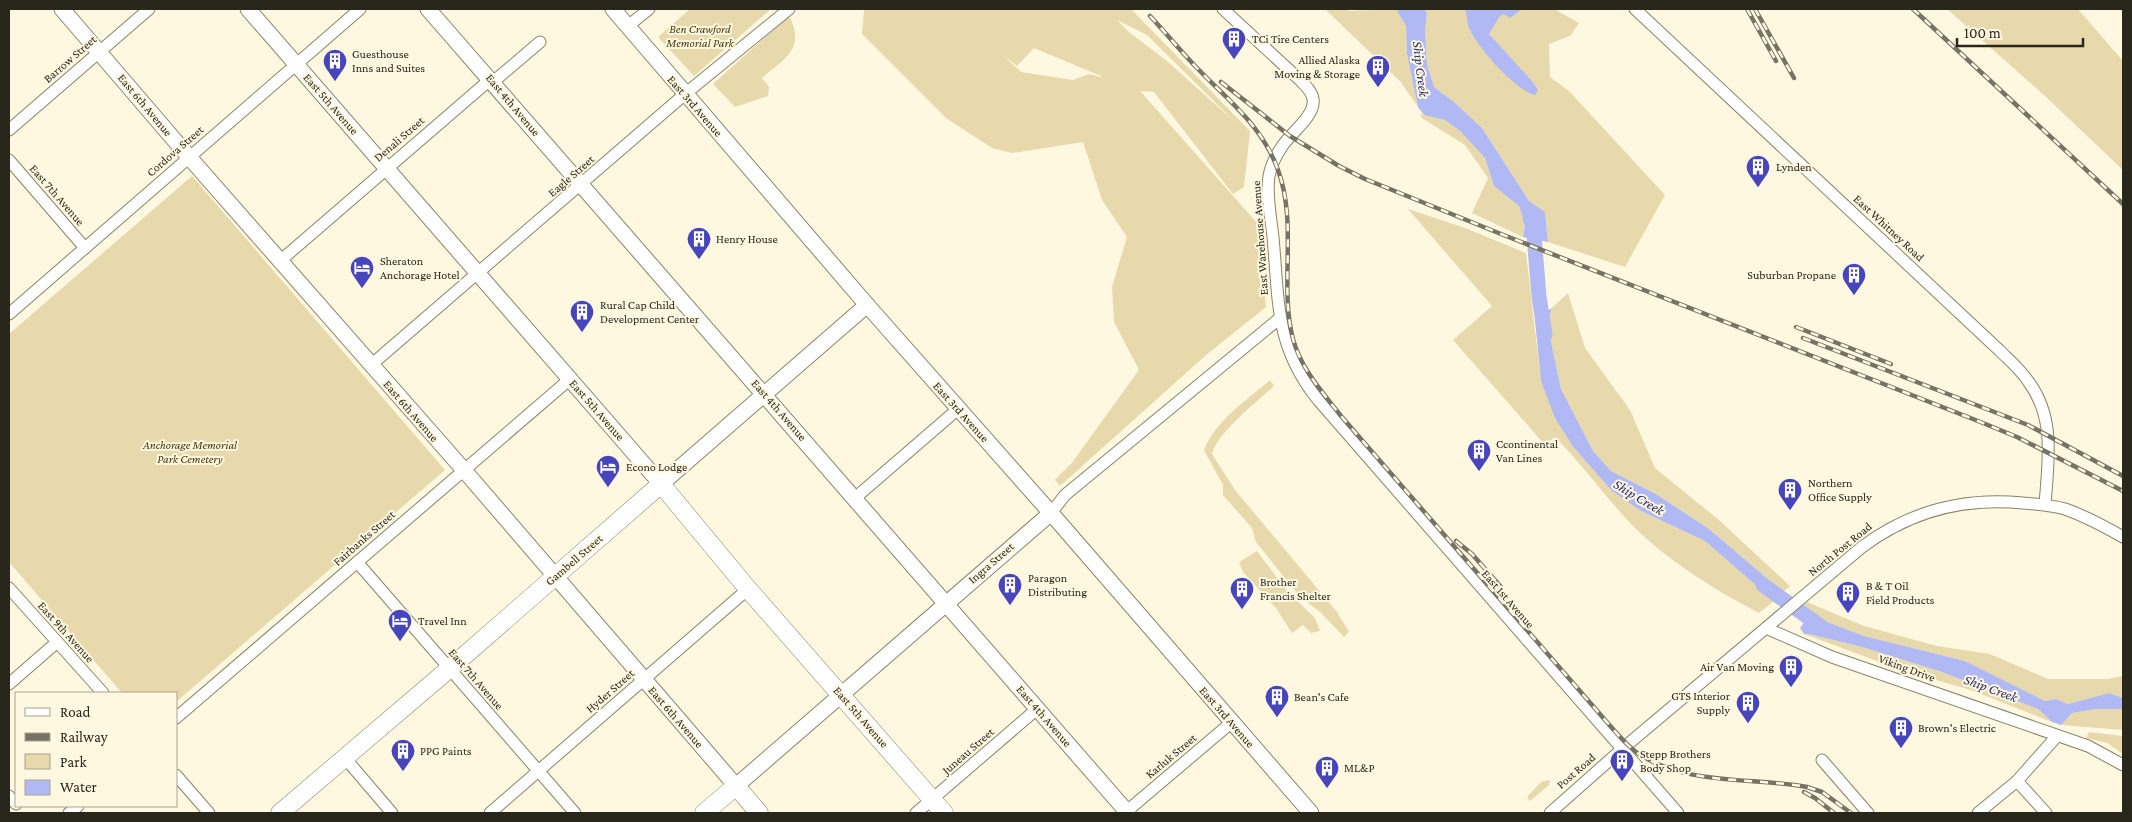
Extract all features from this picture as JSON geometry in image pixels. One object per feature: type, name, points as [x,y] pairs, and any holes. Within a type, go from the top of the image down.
[{"type":"highway","name":"Gambell Street","points":[[280,813],[450,669],[661,484]]},
{"type":"highway","name":"East 5th Avenue","points":[[661,484],[748,589],[944,813]]},
{"type":"highway","name":"Ingra Street","points":[[704,813],[736,786]]},
{"type":"highway","name":"East 6th Avenue","points":[[736,786],[759,813]]},
{"type":"main road","name":"East 6th Avenue","points":[[62,9],[556,576],[736,786]]},
{"type":"main road","name":"East 5th Avenue","points":[[248,9],[661,484]]},
{"type":"main road","name":"East 4th Avenue","points":[[428,9],[1128,812]]},
{"type":"main road","name":"East 3rd Avenue","points":[[613,9],[866,305],[1311,813]]},
{"type":"main road","name":"Gambell Street","points":[[661,484],[866,305]]},
{"type":"main road","points":[[1027,487],[1029,498],[1038,508],[1038,514],[1027,532]]},
{"type":"main road","name":"Ingra Street","points":[[736,786],[1050,513]]},
{"type":"street","name":"Barrow Street","points":[[9,130],[149,9]]},
{"type":"street","name":"Cordova Street","points":[[9,314],[360,9]]},
{"type":"street","points":[[628,26],[648,9]]},
{"type":"street","name":"Eagle Street","points":[[371,365],[479,274],[685,94],[789,9]]},
{"type":"street","name":"East Warehouse Avenue","points":[[1223,9],[1301,81],[1313,98],[1312,110],[1274,159],[1269,176],[1268,193],[1280,318],[1284,338],[1293,363],[1303,381],[1319,401]]},
{"type":"street","name":"East Whitney Road","points":[[1636,9],[1999,350],[2028,380],[2037,395],[2047,423],[2048,452],[2045,504]]},
{"type":"street","name":"Denali Street","points":[[280,261],[485,84],[493,82],[540,42]]},
{"type":"street","name":"East 7th Avenue","points":[[9,160],[85,248]]},
{"type":"street","name":"Ingra Street","points":[[1050,513],[1065,496],[1280,318]]},
{"type":"street","name":"Fairbanks Street","points":[[178,716],[570,378]]},
{"type":"street","name":"East 1st Avenue","points":[[1319,401],[1621,750],[1678,813]]},
{"type":"street","points":[[855,498],[958,409]]},
{"type":"street","name":"North Post Road","points":[[1621,750],[1880,534],[1912,517],[1932,510],[1970,502],[1996,501],[2045,504],[2085,517],[2123,537]]},
{"type":"street","name":"East 7th Avenue","points":[[357,562],[575,813]]},
{"type":"street","name":"East 9th Avenue","points":[[9,588],[56,643],[102,692]]},
{"type":"street","name":"Hyder Street","points":[[490,813],[748,589]]},
{"type":"street","name":"Viking Drive","points":[[1766,628],[1832,657],[2088,746],[2123,765]]},
{"type":"street","points":[[9,684],[56,643]]},
{"type":"street","name":"Juneau Street","points":[[916,813],[1037,709]]},
{"type":"street","name":"Karluk Street","points":[[1128,812],[1232,722]]},
{"type":"street","points":[[1978,813],[2017,780],[2058,736]]},
{"type":"street","name":"Post Road","points":[[1550,813],[1621,750]]},
{"type":"street","points":[[345,758],[392,813]]},
{"type":"street","points":[[1822,760],[1868,813]]},
{"type":"street","points":[[178,777],[209,813]]},
{"type":"street","points":[[2017,780],[2046,813]]},
{"type":"green space","name":"Ben Crawford Memorial Park","points":[[690,9],[771,9],[694,76],[658,37]]},
{"type":"green space","points":[[864,9],[1131,9],[1250,131],[1244,187],[1233,194],[1154,92],[1140,91],[1258,224],[1266,307],[1205,356],[1060,486],[1055,480],[1071,464],[1139,370],[1114,322],[1112,287],[1127,237],[1102,200],[1083,142],[1012,153],[992,148],[946,118],[862,34]],"holes":[[[1117,20],[1147,35],[1236,123],[1167,61],[1129,32]],[[1034,48],[1101,76],[1101,77],[1089,74],[1073,80],[1021,72],[1003,55],[1017,66]]]},
{"type":"green space","points":[[1325,9],[1345,9],[1349,11],[1396,9],[1406,26],[1407,54],[1418,107],[1400,81]]},
{"type":"green space","points":[[1425,9],[1554,9],[1579,23],[1570,36],[1549,44],[1550,77],[1569,91],[1665,195],[1625,267],[1548,242],[1545,212],[1529,201],[1482,128],[1454,102],[1434,87],[1427,64],[1425,31],[1427,14]]},
{"type":"green space","points":[[1947,9],[2078,9],[2123,61],[2123,170],[2046,97]]},
{"type":"green space","points":[[789,16],[794,27],[794,45],[791,52],[762,78],[769,87],[768,96],[735,107],[713,84]]},
{"type":"green space","points":[[1420,114],[1445,120],[1460,131],[1485,158],[1494,186],[1519,206],[1525,225],[1523,237],[1472,213],[1488,178],[1465,145],[1422,118]]},
{"type":"green space","name":"Anchorage Memorial Park Cemetery","points":[[192,176],[445,470],[178,700],[178,692],[121,692],[9,562],[9,334]]},
{"type":"green space","points":[[1408,209],[1465,228],[1526,253],[1541,381],[1574,448],[1612,491],[1641,511],[1705,541],[1774,601],[1759,613],[1693,574],[1661,551],[1633,526],[1555,437],[1545,445],[1453,340],[1492,306]]},
{"type":"green space","points":[[1568,293],[1585,348],[1630,410],[1655,468],[1719,520],[1790,586],[1782,593],[1709,529],[1656,494],[1611,471],[1593,451],[1561,389],[1547,323],[1552,308]]},
{"type":"green space","points":[[1270,380],[1274,386],[1229,427],[1215,446],[1212,454],[1235,490],[1337,612],[1349,632],[1344,637],[1320,612],[1299,596],[1256,542],[1252,528],[1223,495],[1223,485],[1204,450],[1209,439],[1224,420]]},
{"type":"green space","points":[[1257,551],[1287,591],[1315,618],[1320,631],[1311,633],[1303,625],[1292,633],[1276,608],[1243,572],[1239,562]]},
{"type":"green space","points":[[1807,602],[1864,626],[1937,646],[1990,654],[2048,679],[2108,679],[2123,676],[2123,698],[2109,693],[2068,704],[2056,699],[2045,701],[1965,661],[1864,636],[1814,617],[1802,606]]},
{"type":"green space","points":[[1804,634],[1862,647],[1942,672],[2038,709],[2052,722],[1971,690],[1904,671]]},
{"type":"green space","points":[[2096,709],[2123,709],[2123,730],[2061,725],[2072,713]]},
{"type":"green space","points":[[2089,732],[2123,736],[2123,754],[2107,743],[2086,738]]},
{"type":"green space","points":[[1550,780],[1549,785],[1530,801],[1527,797],[1541,782]]},
{"type":"water","points":[[1396,9],[1425,9],[1427,14],[1425,31],[1427,64],[1434,87],[1454,102],[1482,128],[1529,201],[1545,212],[1548,242],[1523,237],[1525,225],[1519,206],[1494,186],[1485,158],[1460,131],[1445,120],[1424,115],[1418,107],[1407,54],[1406,26]]},
{"type":"water","points":[[1465,9],[1522,9],[1510,18],[1504,14],[1500,16],[1489,34],[1532,81],[1538,90],[1535,95],[1518,86],[1488,56],[1469,28]]},
{"type":"water","points":[[1552,308],[1547,323],[1561,389],[1593,451],[1611,471],[1656,494],[1709,529],[1782,593],[1774,601],[1705,541],[1641,511],[1612,491],[1574,448],[1555,418],[1541,381],[1535,320]]},
{"type":"water","points":[[1811,614],[1814,617],[1864,636],[1965,661],[2045,701],[2056,699],[2068,704],[2109,693],[2123,698],[2123,709],[2096,709],[2072,713],[2061,725],[2052,722],[2038,709],[1942,672],[1862,647],[1804,634],[1800,628]]},
{"type":"waterway","name":"Ship Creek","points":[[1530,219],[1533,223],[1539,296],[1545,335]]},
{"type":"waterway","name":"Ship Creek","points":[[1763,585],[1823,628]]},
{"type":"railway","points":[[1747,9],[1776,61]]},
{"type":"railway","points":[[1755,9],[1794,78]]},
{"type":"railway","points":[[1913,9],[2123,204]]},
{"type":"railway","points":[[1150,16],[1193,64],[1234,104],[1255,128],[1272,155],[1284,191],[1287,212],[1289,319],[1293,339],[1307,370],[1341,416],[1615,731],[1636,752],[1655,763],[1675,770],[1719,779],[1807,787],[1822,792],[1851,813]]},
{"type":"railway","points":[[1221,82],[1290,136],[1339,166],[1365,179],[2017,437],[2123,491]]},
{"type":"railway","points":[[1796,327],[1891,364]]},
{"type":"railway","points":[[1803,338],[2028,425],[2123,476]]},
{"type":"railway","points":[[1456,541],[1472,554],[1501,587]]},
{"type":"railway","points":[[1804,792],[1834,813]]},
{"type":"place","name":"TCi Tire Centers","points":[[1234,60]]},
{"type":"place","name":"Guesthouse Inns and Suites","points":[[335,82]]},
{"type":"place","name":"Allied Alaska Moving & Storage","points":[[1378,88]]},
{"type":"place","name":"Lynden","points":[[1758,188]]},
{"type":"place","name":"Henry House","points":[[699,260]]},
{"type":"place","name":"Sheraton Anchorage Hotel","points":[[362,289]]},
{"type":"place","name":"Suburban Propane","points":[[1854,296]]},
{"type":"place","name":"Rural Cap Child Development Center","points":[[582,333]]},
{"type":"place","name":"Ccontinental Van Lines","points":[[1479,472]]},
{"type":"place","name":"Econo Lodge","points":[[608,488]]},
{"type":"place","name":"Northern Office Supply","points":[[1790,511]]},
{"type":"place","name":"Paragon Distributing","points":[[1010,606]]},
{"type":"place","name":"Brother Francis Shelter","points":[[1242,610]]},
{"type":"place","name":"B & T Oil Field Products","points":[[1848,614]]},
{"type":"place","name":"Travel Inn","points":[[400,642]]},
{"type":"place","name":"Air Van Moving","points":[[1791,688]]},
{"type":"place","name":"Bean's Cafe","points":[[1277,718]]},
{"type":"place","name":"GTS Interior Supply","points":[[1748,724]]},
{"type":"place","name":"Brown's Electric","points":[[1901,749]]},
{"type":"place","name":"PPG Paints","points":[[403,772]]},
{"type":"place","name":"Stepp Brothers Body Shop","points":[[1622,782]]},
{"type":"place","name":"ML&P","points":[[1327,789]]}]
